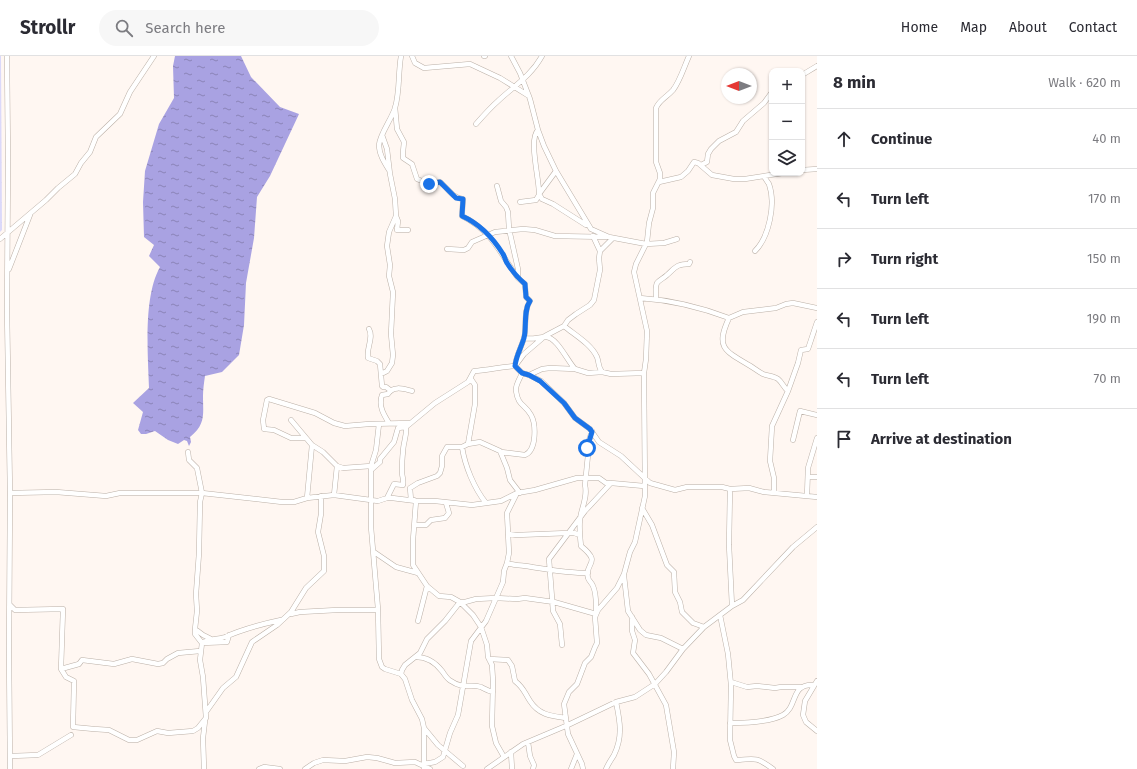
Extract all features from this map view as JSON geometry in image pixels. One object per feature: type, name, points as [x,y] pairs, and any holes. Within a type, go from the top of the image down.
[{"type":"street","points":[[7,56],[10,769]]},
{"type":"street","points":[[0,239],[30,215],[75,174],[81,163],[90,152],[96,137],[120,114],[130,92],[154,56]]},
{"type":"street","points":[[389,170],[379,151],[379,143],[392,117],[395,107],[401,56]]},
{"type":"street","points":[[412,56],[415,63],[424,68],[470,64],[500,78],[529,96]]},
{"type":"street","points":[[511,56],[529,96],[538,130],[556,171],[591,229],[600,251]]},
{"type":"street","points":[[476,124],[498,100],[523,81],[542,56]]},
{"type":"street","points":[[596,614],[600,606],[617,588],[624,574],[630,552],[635,542],[644,496],[644,373],[647,331],[634,272],[646,244],[648,224],[653,208],[653,193],[659,182],[660,174],[656,162],[657,104],[672,91],[677,84],[689,56]]},
{"type":"street","points":[[805,73],[817,66]]},
{"type":"street","points":[[701,165],[707,162],[709,152],[717,142],[736,132],[743,121],[769,96]]},
{"type":"street","points":[[395,107],[397,129],[404,142],[404,160],[412,164],[417,179],[429,184],[440,182],[456,198],[463,199],[462,216],[470,219],[488,235],[503,254],[507,263],[518,278],[525,284],[526,297],[530,301],[527,305],[524,338],[515,366]]},
{"type":"street","points":[[538,130],[533,137],[534,160],[539,194],[542,199],[583,222],[591,229],[611,237],[646,244],[664,243],[677,239]]},
{"type":"street","points":[[382,135],[387,149],[396,216],[398,221],[397,230],[408,230]]},
{"type":"street","points":[[659,182],[681,177],[688,171],[693,163],[698,163],[715,176],[745,179],[769,175]]},
{"type":"street","points":[[805,170],[817,169]]},
{"type":"street","points":[[520,202],[536,200],[556,171]]},
{"type":"street","points":[[755,251],[762,243],[767,233],[769,224],[771,196],[769,184],[764,176]]},
{"type":"street","points":[[497,186],[501,201],[508,212],[509,231],[518,269],[518,278]]},
{"type":"street","points":[[7,273],[30,215]]},
{"type":"street","points":[[381,374],[387,371],[392,363],[393,355],[391,334],[393,292],[389,276],[390,265],[387,246],[389,232],[396,216]]},
{"type":"street","points":[[447,249],[464,250],[468,248],[472,242],[495,232],[523,228],[555,236],[611,237]]},
{"type":"street","points":[[291,420],[312,445],[323,452],[337,466],[343,468],[371,468],[380,462],[380,459],[394,442],[398,428],[408,425],[440,399],[471,379],[474,372],[515,366],[524,354],[544,337],[564,326],[576,314],[590,305],[594,300],[600,270],[598,258],[600,251],[611,237]]},
{"type":"street","points":[[656,299],[657,283],[674,267],[689,264],[690,262]]},
{"type":"street","points":[[640,298],[656,299],[689,305],[728,318],[743,312],[776,308],[793,303],[817,308]]},
{"type":"street","points":[[728,318],[722,334],[722,342],[724,347],[734,356],[761,373],[777,378],[788,391]]},
{"type":"street","points":[[774,493],[774,478],[770,461],[772,426],[788,391],[801,350],[808,349],[817,322]]},
{"type":"street","points":[[564,326],[592,350],[597,357],[598,367],[602,372]]},
{"type":"street","points":[[369,328],[372,336],[368,358],[377,361],[380,364],[382,387],[386,387],[390,390],[402,388],[412,391]]},
{"type":"street","points":[[524,338],[549,338],[560,347],[575,369]]},
{"type":"street","points":[[515,366],[522,373],[540,381],[564,403],[575,418],[587,426],[599,442],[621,456],[651,484],[675,490],[687,487],[722,487],[730,489],[749,488],[760,492],[817,497]]},
{"type":"street","points":[[529,375],[542,369],[575,369],[588,373],[602,372],[611,374],[644,373]]},
{"type":"street","points":[[417,501],[411,500],[410,488],[418,483],[437,476],[440,473],[442,456],[447,447],[462,447],[468,444],[480,442],[500,452],[525,455],[530,451],[533,446],[534,436],[532,416],[518,401],[516,390],[522,373]]},
{"type":"street","points":[[468,444],[475,404],[475,385],[471,379]]},
{"type":"street","points":[[389,423],[381,407],[380,400],[382,395],[388,394],[390,390]]},
{"type":"street","points":[[306,438],[291,438],[274,430],[264,429],[267,400],[269,399],[315,413],[334,423],[345,426],[389,423],[408,425]]},
{"type":"street","points":[[793,440],[800,411],[817,415]]},
{"type":"street","points":[[379,424],[376,450],[371,468],[371,527],[378,610],[379,660],[382,667],[401,674],[405,679],[412,700],[422,719],[424,728],[424,766]]},
{"type":"street","points":[[387,498],[394,484],[403,485],[404,478],[402,474],[404,438],[406,436],[408,425]]},
{"type":"street","points":[[583,769],[569,737],[564,704],[567,695],[577,684],[585,663],[591,657],[597,643],[595,617],[596,597],[593,586],[588,578],[592,559],[590,553],[581,546],[580,535],[580,519],[586,490],[587,448],[592,432]]},
{"type":"street","points":[[807,496],[808,468],[817,438]]},
{"type":"street","points":[[307,498],[312,445]]},
{"type":"street","points":[[462,447],[464,459],[474,484],[486,503]]},
{"type":"street","points":[[188,452],[189,460],[197,468],[202,493],[200,502],[199,553],[196,594],[197,611],[194,629],[195,634],[202,643]]},
{"type":"street","points":[[500,452],[510,480],[518,493]]},
{"type":"street","points":[[334,495],[337,466]]},
{"type":"street","points":[[808,476],[817,477]]},
{"type":"street","points":[[10,493],[56,492],[106,496],[120,493],[202,493],[282,502],[294,502],[307,498],[334,495],[378,501],[387,498],[472,505],[501,501],[518,493],[586,477],[599,478],[606,483],[611,484],[644,486]]},
{"type":"street","points":[[562,645],[560,624],[553,611],[549,559],[597,497],[611,484]]},
{"type":"street","points":[[730,489],[729,545],[732,606]]},
{"type":"street","points":[[424,766],[443,757],[458,715],[471,641],[486,621],[503,582],[509,552],[507,514],[518,493]]},
{"type":"street","points":[[206,712],[223,688],[236,677],[252,642],[283,620],[291,612],[306,588],[324,571],[324,556],[318,532],[321,514],[321,496]]},
{"type":"street","points":[[417,501],[413,537],[413,562],[418,573],[428,586],[439,596],[451,597],[460,602],[473,615],[481,627],[492,666],[492,726],[496,743],[504,757]]},
{"type":"street","points":[[415,526],[426,525],[431,520],[445,518],[449,513],[446,503]]},
{"type":"street","points":[[642,508],[652,525],[666,562],[674,572],[675,592],[680,601],[682,612],[693,623],[704,627]]},
{"type":"street","points":[[487,769],[528,742],[616,702],[635,697],[655,684],[683,649],[704,627],[732,606],[743,600],[793,547],[817,527]]},
{"type":"street","points":[[508,534],[574,533],[580,535]]},
{"type":"street","points":[[374,552],[396,567],[418,573]]},
{"type":"street","points":[[508,563],[515,566],[530,566],[549,570],[588,573]]},
{"type":"street","points":[[624,574],[628,611],[642,633],[660,638],[683,649]]},
{"type":"street","points":[[418,621],[428,586]]},
{"type":"street","points":[[401,674],[405,665],[420,653],[427,639],[445,621],[460,602],[476,599],[496,598],[518,600],[525,598],[552,602],[596,614]]},
{"type":"street","points":[[10,605],[15,610],[63,609],[61,669],[66,677],[74,681],[73,726],[109,730],[129,740],[138,740],[157,731],[175,733],[193,731],[198,728],[205,719]]},
{"type":"street","points":[[291,614],[300,612],[337,610],[378,610]]},
{"type":"street","points":[[720,615],[728,648],[731,682],[730,740],[735,758],[738,760],[759,760],[773,769]]},
{"type":"street","points":[[632,617],[632,631],[635,641],[633,652],[655,684],[668,711],[674,752],[674,769]]},
{"type":"street","points":[[204,769],[203,738],[206,712],[203,677],[200,663],[202,643],[211,638],[224,637],[228,634],[230,635],[261,624],[283,620]]},
{"type":"street","points":[[194,629],[211,638]]},
{"type":"street","points":[[202,643],[227,642],[228,634]]},
{"type":"street","points":[[61,669],[79,664],[82,660],[114,664],[132,660],[158,664],[178,653],[200,651]]},
{"type":"street","points":[[416,656],[424,657],[438,666],[449,680],[462,686],[481,687],[493,692]]},
{"type":"street","points":[[489,659],[508,660],[512,666],[515,681],[520,685],[530,701],[539,711],[547,715],[566,718]]},
{"type":"street","points":[[731,682],[747,687],[757,686],[775,688],[801,687],[807,684],[815,683]]},
{"type":"street","points":[[815,683],[805,701],[803,715],[806,722],[817,731]]},
{"type":"street","points":[[730,723],[762,721],[784,715],[790,708],[794,697],[801,687]]},
{"type":"street","points":[[606,769],[614,755],[620,734],[620,720],[616,702]]},
{"type":"street","points":[[424,728],[444,751],[463,766]]},
{"type":"street","points":[[10,756],[38,755],[71,735]]},
{"type":"street","points":[[528,742],[530,756],[534,765],[533,769]]},
{"type":"street","points":[[511,752],[512,769]]},
{"type":"street","points":[[571,769],[577,754]]},
{"type":"street","points":[[305,769],[314,763],[323,760],[344,761],[367,757],[395,763],[415,762],[430,769]]},
{"type":"street","points":[[259,769],[264,767],[280,769]]},
{"type":"green space","points":[[0,56],[2,230],[0,232]]},
{"type":"water","points":[[175,56],[241,56],[251,77],[280,107],[299,114],[270,176],[257,197],[254,238],[246,283],[244,325],[239,355],[222,372],[205,376],[201,423],[199,428],[190,437],[191,442],[189,446],[187,441],[184,440],[178,444],[168,440],[155,431],[141,434],[138,430],[143,412],[133,403],[149,388],[149,310],[151,294],[160,267],[149,256],[154,245],[144,237],[143,202],[145,171],[159,124],[174,98],[173,66]]},
{"type":"route","points":[[429,184],[440,182],[453,196],[463,199],[462,216],[470,219],[487,233],[503,254],[507,263],[518,278],[525,284],[526,297],[530,301],[527,305],[524,338],[515,366],[520,372],[540,381],[564,403],[575,418],[590,429],[592,432],[589,440],[590,443],[587,448]]}]
